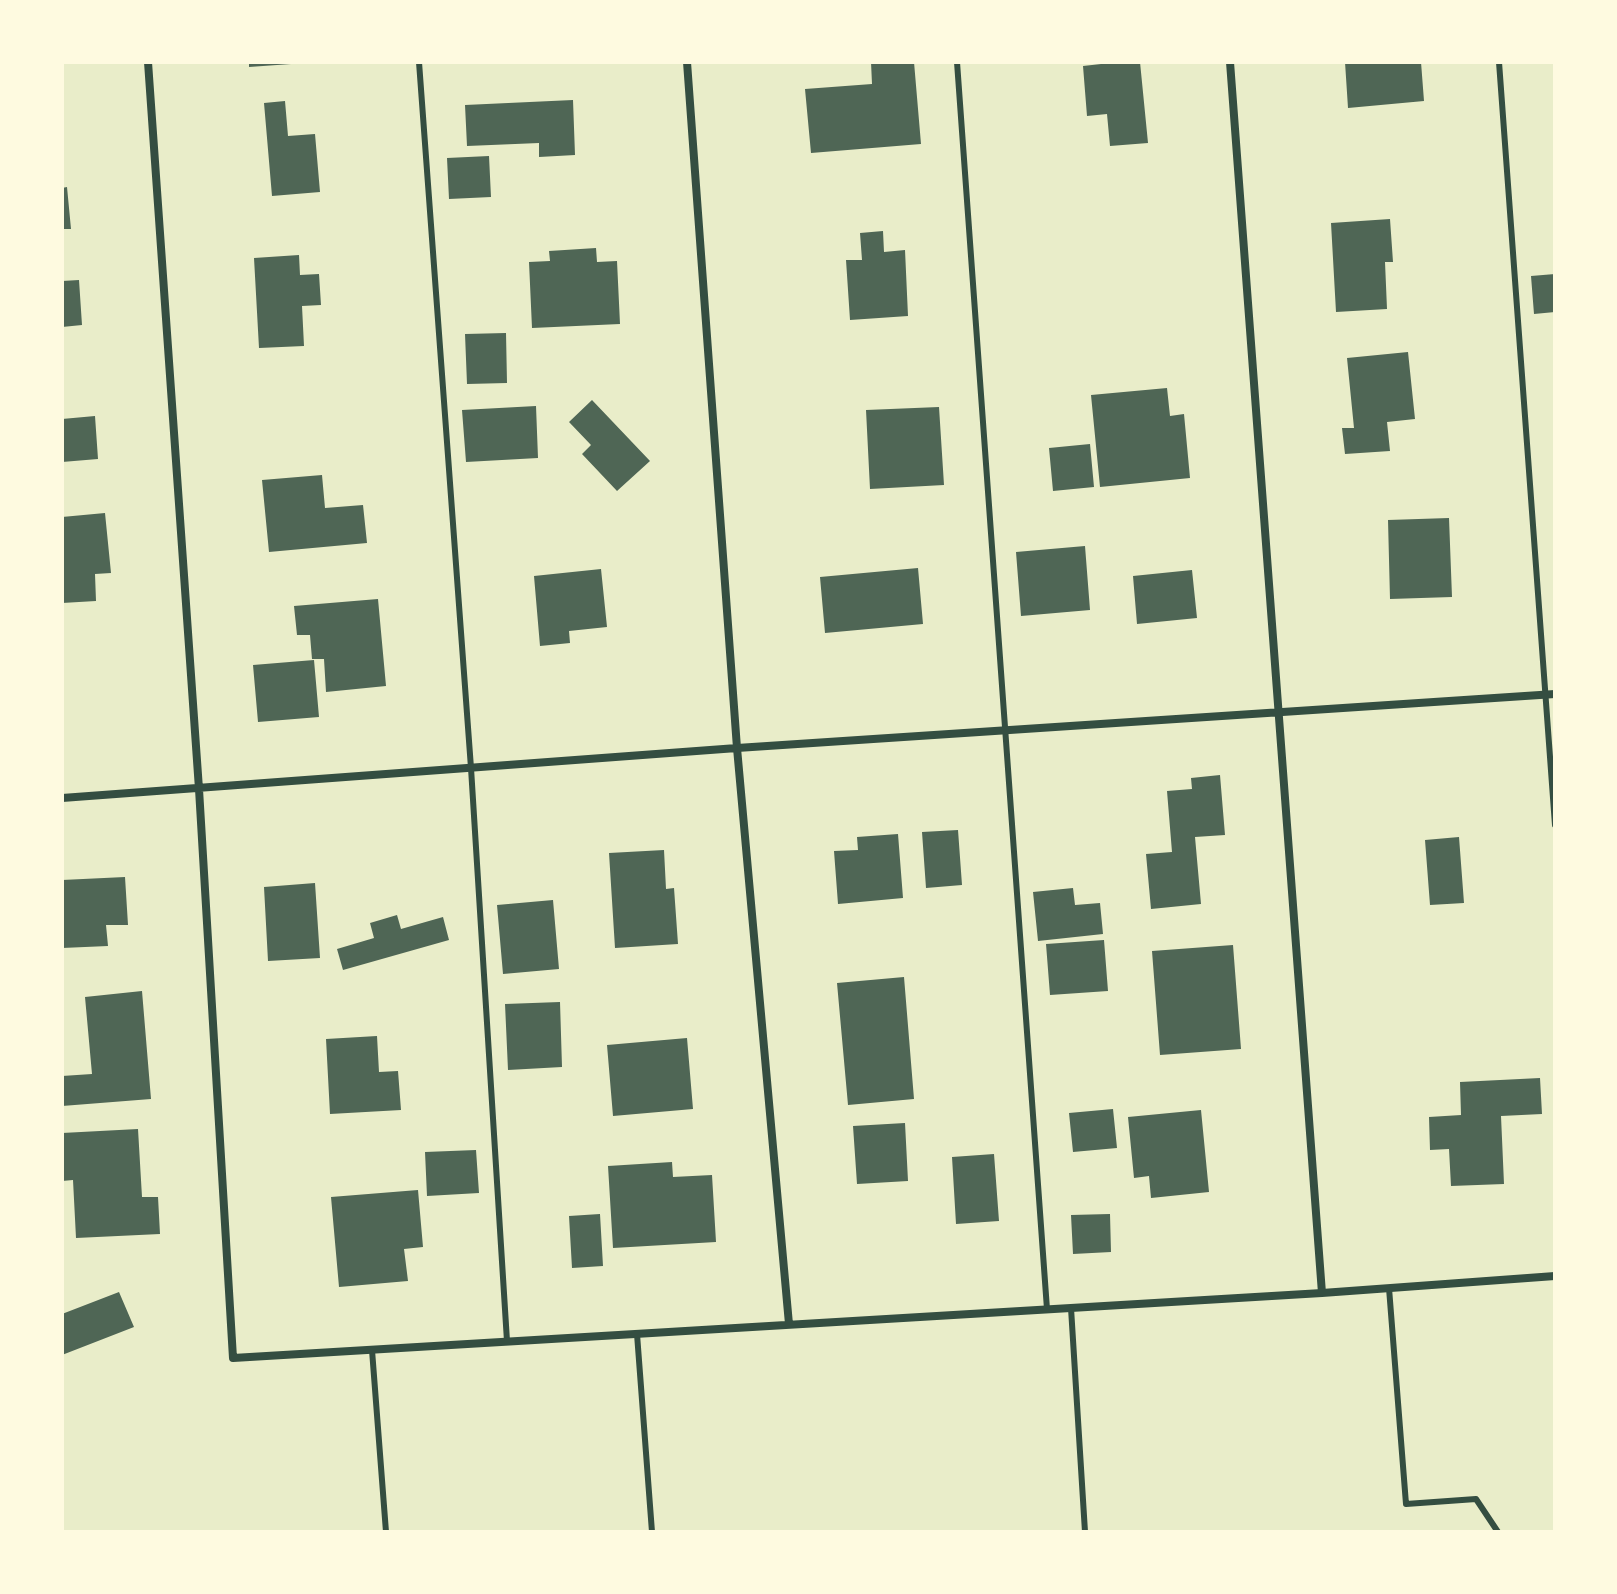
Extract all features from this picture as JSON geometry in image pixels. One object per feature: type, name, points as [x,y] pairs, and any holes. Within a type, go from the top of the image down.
[{"type":"street","points":[[148,62],[199,789],[233,1358],[1322,1293],[1555,1276]]},
{"type":"street","points":[[687,62],[737,748],[789,1324]]},
{"type":"street","points":[[1230,62],[1322,1293]]},
{"type":"street","points":[[62,798],[737,748],[1555,694]]},
{"type":"lane","points":[[419,62],[471,768],[507,1341]]},
{"type":"lane","points":[[957,62],[1047,1309]]},
{"type":"lane","points":[[1499,62],[1555,825]]},
{"type":"lane","points":[[1389,1288],[1406,1504],[1476,1499],[1498,1532]]},
{"type":"lane","points":[[1071,1308],[1085,1532]]},
{"type":"lane","points":[[637,1334],[652,1532]]},
{"type":"lane","points":[[372,1350],[386,1532]]},
{"type":"building","points":[[249,62],[291,62],[291,64],[249,67]]},
{"type":"building","points":[[871,62],[914,62],[921,144],[811,153],[805,89],[872,84]]},
{"type":"building","points":[[1140,62],[1148,143],[1110,146],[1107,114],[1087,116],[1083,66]]},
{"type":"building","points":[[1345,62],[1421,62],[1424,101],[1348,108]]},
{"type":"building","points":[[573,100],[575,155],[539,157],[539,143],[467,146],[465,105]]},
{"type":"building","points":[[285,101],[288,136],[315,134],[320,192],[272,196],[264,103]]},
{"type":"building","points":[[489,156],[491,197],[449,199],[447,158]]},
{"type":"building","points":[[67,187],[71,229],[62,229],[62,188]]},
{"type":"building","points":[[1390,219],[1393,262],[1385,262],[1387,309],[1336,312],[1331,223]]},
{"type":"building","points":[[883,231],[884,252],[905,250],[908,316],[850,320],[846,260],[862,260],[860,233]]},
{"type":"building","points":[[596,248],[597,262],[617,261],[620,324],[532,328],[529,262],[550,261],[549,251]]},
{"type":"building","points":[[299,255],[300,275],[319,274],[321,305],[302,306],[304,346],[259,348],[254,258]]},
{"type":"building","points":[[1555,274],[1555,312],[1534,314],[1531,276]]},
{"type":"building","points":[[79,280],[82,325],[62,327],[62,281]]},
{"type":"building","points":[[506,333],[507,383],[467,384],[465,334]]},
{"type":"building","points":[[1408,352],[1415,419],[1387,422],[1390,451],[1345,454],[1342,428],[1354,428],[1347,358]]},
{"type":"building","points":[[1167,388],[1170,416],[1184,414],[1190,478],[1100,487],[1091,395]]},
{"type":"building","points":[[592,400],[650,461],[617,491],[582,454],[591,445],[569,422]]},
{"type":"building","points":[[536,406],[538,458],[466,462],[462,410]]},
{"type":"building","points":[[939,407],[944,485],[870,489],[866,410]]},
{"type":"building","points":[[95,416],[98,459],[62,462],[62,419]]},
{"type":"building","points":[[1090,444],[1094,487],[1053,491],[1049,448]]},
{"type":"building","points":[[322,475],[325,508],[363,505],[367,543],[269,552],[262,480]]},
{"type":"building","points":[[105,513],[111,573],[95,574],[96,601],[62,603],[62,517]]},
{"type":"building","points":[[1449,518],[1452,597],[1390,599],[1388,520]]},
{"type":"building","points":[[1085,546],[1090,610],[1021,616],[1016,552]]},
{"type":"building","points":[[918,568],[923,624],[825,633],[820,577]]},
{"type":"building","points":[[601,569],[607,627],[569,631],[570,643],[540,646],[534,576]]},
{"type":"building","points":[[1192,570],[1197,618],[1137,624],[1133,576]]},
{"type":"building","points":[[378,599],[386,686],[326,692],[324,659],[312,659],[310,635],[297,635],[294,606]]},
{"type":"building","points":[[314,660],[319,717],[258,722],[253,665]]},
{"type":"building","points":[[1220,775],[1225,835],[1195,837],[1201,904],[1151,909],[1146,854],[1172,852],[1167,791],[1192,789],[1191,778]]},
{"type":"building","points":[[958,830],[962,885],[926,888],[922,832]]},
{"type":"building","points":[[898,834],[903,898],[838,904],[834,851],[858,850],[857,837]]},
{"type":"building","points":[[1459,837],[1464,903],[1430,905],[1425,840]]},
{"type":"building","points":[[664,850],[666,889],[674,888],[678,944],[615,948],[609,853]]},
{"type":"building","points":[[125,877],[128,925],[106,925],[108,946],[62,948],[62,880]]},
{"type":"building","points":[[315,883],[320,958],[268,961],[264,887]]},
{"type":"building","points":[[1073,888],[1075,905],[1100,903],[1103,934],[1038,941],[1033,892]]},
{"type":"building","points":[[553,900],[559,969],[503,974],[497,905]]},
{"type":"building","points":[[397,915],[401,929],[443,917],[449,940],[343,970],[337,949],[374,938],[370,923]]},
{"type":"building","points":[[1104,940],[1108,991],[1050,995],[1046,944]]},
{"type":"building","points":[[1233,945],[1241,1049],[1160,1055],[1152,951]]},
{"type":"building","points":[[904,977],[914,1099],[848,1105],[837,983]]},
{"type":"building","points":[[142,991],[151,1099],[62,1106],[62,1076],[92,1074],[85,997]]},
{"type":"building","points":[[560,1002],[562,1067],[508,1070],[505,1004]]},
{"type":"building","points":[[377,1036],[379,1072],[398,1071],[401,1110],[330,1114],[326,1039]]},
{"type":"building","points":[[687,1038],[693,1109],[613,1116],[607,1045]]},
{"type":"building","points":[[1540,1078],[1542,1114],[1501,1116],[1504,1184],[1451,1186],[1449,1149],[1430,1150],[1429,1117],[1461,1115],[1460,1082]]},
{"type":"building","points":[[1113,1109],[1117,1148],[1073,1152],[1069,1113]]},
{"type":"building","points":[[1201,1110],[1209,1192],[1151,1198],[1149,1176],[1134,1178],[1128,1117]]},
{"type":"building","points":[[905,1123],[908,1181],[857,1184],[853,1126]]},
{"type":"building","points":[[138,1129],[142,1197],[158,1197],[160,1234],[76,1238],[73,1180],[62,1181],[62,1133]]},
{"type":"building","points":[[476,1150],[479,1193],[427,1196],[425,1152]]},
{"type":"building","points":[[994,1154],[999,1221],[956,1224],[952,1157]]},
{"type":"building","points":[[672,1162],[673,1177],[712,1175],[716,1242],[613,1248],[608,1166]]},
{"type":"building","points":[[418,1190],[423,1247],[404,1249],[408,1281],[339,1287],[331,1197]]},
{"type":"building","points":[[600,1214],[603,1266],[572,1268],[569,1216]]},
{"type":"building","points":[[1110,1214],[1111,1252],[1073,1254],[1071,1215]]},
{"type":"building","points":[[119,1292],[134,1327],[62,1355],[62,1314]]}]
